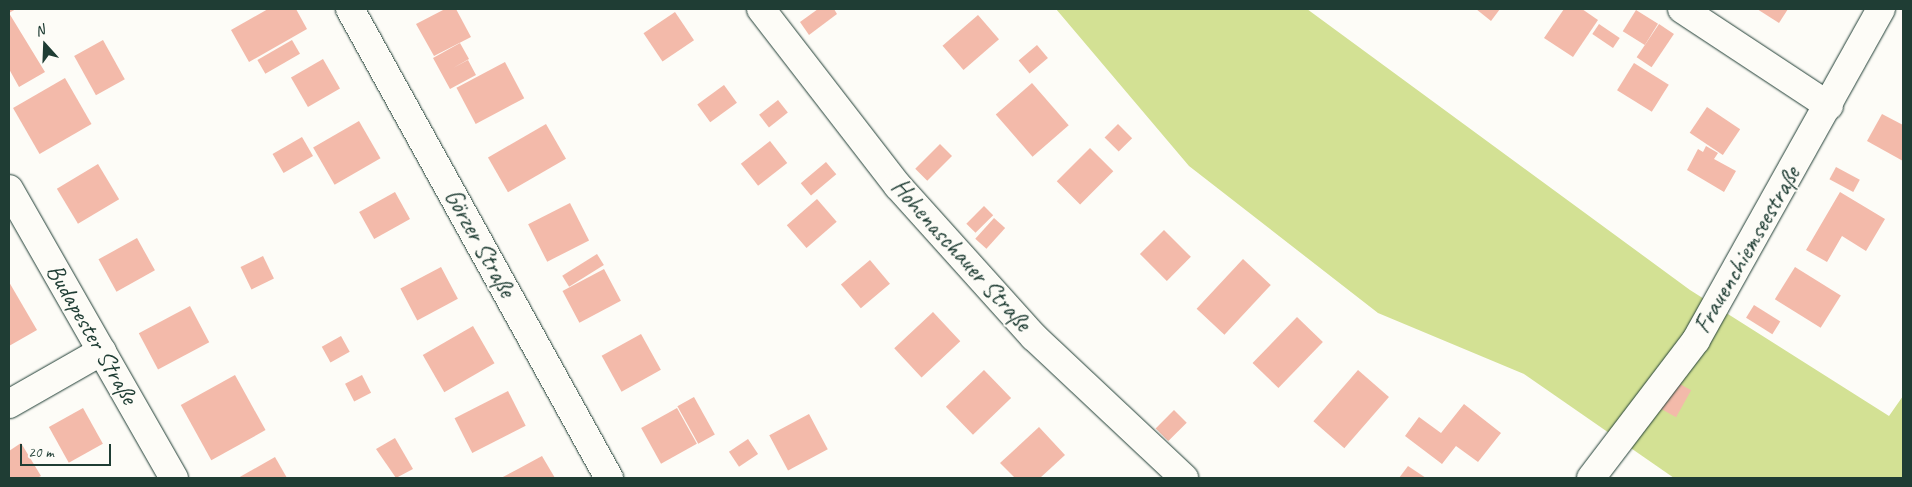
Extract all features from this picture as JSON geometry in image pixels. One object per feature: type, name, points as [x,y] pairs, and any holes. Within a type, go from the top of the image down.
[{"type":"street","name":"Görzer Straße","points":[[350,9],[610,478]]},
{"type":"street","name":"Hohenaschauer Straße","points":[[761,9],[898,186],[950,244],[1034,337],[1184,478]]},
{"type":"street","points":[[1682,9],[1830,106]]},
{"type":"street","name":"Frauenchiemseestraße","points":[[1591,478],[1696,340],[1830,106],[1881,9]]},
{"type":"street","name":"Budapester Straße","points":[[9,189],[174,478]]},
{"type":"street","points":[[9,404],[102,351]]},
{"type":"green space","points":[[1056,9],[1307,9],[1690,290],[1889,416],[1903,396],[1903,478],[1674,478],[1524,374],[1378,313],[1189,166]]},
{"type":"building","points":[[268,9],[296,9],[307,29],[249,62],[231,30]]},
{"type":"building","points":[[445,9],[456,9],[471,37],[434,56],[416,24]]},
{"type":"building","points":[[818,9],[834,9],[837,14],[809,35],[800,22]]},
{"type":"building","points":[[1476,9],[1500,9],[1491,21]]},
{"type":"building","points":[[1564,9],[1582,9],[1598,20],[1573,57],[1544,38]]},
{"type":"building","points":[[1757,9],[1788,9],[1779,23]]},
{"type":"building","points":[[1636,10],[1658,24],[1645,45],[1623,31]]},
{"type":"building","points":[[675,12],[694,40],[663,61],[643,33]]},
{"type":"building","points":[[9,13],[45,72],[19,87],[9,69]]},
{"type":"building","points":[[978,15],[999,39],[964,70],[943,46]]},
{"type":"building","points":[[1599,24],[1620,38],[1613,48],[1592,34]]},
{"type":"building","points":[[1659,24],[1674,34],[1652,67],[1637,57]]},
{"type":"building","points":[[103,40],[125,79],[96,95],[74,56]]},
{"type":"building","points":[[292,40],[300,54],[265,74],[257,60]]},
{"type":"building","points":[[460,43],[469,59],[453,68],[468,60],[476,75],[450,89],[433,58]]},
{"type":"building","points":[[1037,45],[1048,58],[1030,73],[1019,60]]},
{"type":"building","points":[[323,59],[340,88],[308,107],[291,78]]},
{"type":"building","points":[[505,62],[524,98],[476,124],[456,88]]},
{"type":"building","points":[[1634,63],[1669,85],[1652,112],[1617,90]]},
{"type":"building","points":[[65,78],[92,124],[40,154],[13,108]]},
{"type":"building","points":[[1032,83],[1069,125],[1033,157],[996,114]]},
{"type":"building","points":[[724,85],[737,103],[710,122],[697,104]]},
{"type":"building","points":[[778,100],[788,113],[769,127],[759,115]]},
{"type":"building","points":[[1707,107],[1740,129],[1723,155],[1690,133]]},
{"type":"building","points":[[1882,114],[1903,125],[1903,161],[1867,141]]},
{"type":"building","points":[[359,121],[381,158],[335,185],[313,148]]},
{"type":"building","points":[[546,124],[566,159],[508,192],[488,158]]},
{"type":"building","points":[[1118,124],[1132,138],[1119,152],[1105,137]]},
{"type":"building","points":[[302,137],[313,156],[284,173],[273,154]]},
{"type":"building","points":[[770,141],[787,163],[758,186],[741,164]]},
{"type":"building","points":[[940,144],[952,156],[927,181],[915,169]]},
{"type":"building","points":[[1706,146],[1718,153],[1714,159],[1736,171],[1724,192],[1687,170],[1698,149],[1703,152]]},
{"type":"building","points":[[1090,148],[1113,171],[1080,205],[1057,181]]},
{"type":"building","points":[[826,162],[836,174],[811,195],[801,183]]},
{"type":"building","points":[[98,164],[119,199],[78,224],[57,189]]},
{"type":"building","points":[[1836,167],[1860,180],[1853,192],[1829,179]]},
{"type":"building","points":[[395,192],[410,219],[374,239],[359,212]]},
{"type":"building","points":[[1840,192],[1885,219],[1866,251],[1842,236],[1827,262],[1806,250]]},
{"type":"building","points":[[817,199],[837,222],[806,248],[787,225]]},
{"type":"building","points":[[570,203],[589,240],[547,262],[528,224]]},
{"type":"building","points":[[984,206],[993,215],[976,233],[966,224]]},
{"type":"building","points":[[994,218],[1005,228],[986,249],[975,239]]},
{"type":"building","points":[[1164,230],[1191,257],[1167,281],[1140,254]]},
{"type":"building","points":[[137,238],[155,270],[116,292],[99,259]]},
{"type":"building","points":[[597,254],[604,265],[569,287],[562,276]]},
{"type":"building","points":[[263,256],[274,278],[251,289],[241,267]]},
{"type":"building","points":[[1243,259],[1271,285],[1224,335],[1197,309]]},
{"type":"building","points":[[870,260],[890,284],[861,308],[841,284]]},
{"type":"building","points":[[441,267],[458,299],[417,320],[400,289]]},
{"type":"building","points":[[1795,267],[1841,296],[1821,328],[1775,299]]},
{"type":"building","points":[[604,269],[621,301],[579,323],[563,291]]},
{"type":"building","points":[[9,282],[37,330],[9,346]]},
{"type":"building","points":[[1754,305],[1780,321],[1772,334],[1746,318]]},
{"type":"building","points":[[190,306],[209,342],[158,369],[139,333]]},
{"type":"building","points":[[933,312],[960,341],[922,377],[894,348]]},
{"type":"building","points":[[1297,317],[1323,342],[1278,388],[1253,363]]},
{"type":"building","points":[[473,326],[495,363],[444,392],[423,355]]},
{"type":"building","points":[[641,334],[661,370],[622,392],[602,356]]},
{"type":"building","points":[[341,336],[350,352],[330,362],[322,347]]},
{"type":"building","points":[[984,370],[1011,398],[973,435],[946,407]]},
{"type":"building","points":[[1358,370],[1389,397],[1344,448],[1313,421]]},
{"type":"building","points":[[235,375],[266,430],[211,460],[181,405]]},
{"type":"building","points":[[362,375],[371,393],[354,401],[345,384]]},
{"type":"building","points":[[1671,379],[1691,390],[1676,417],[1656,406]]},
{"type":"building","points":[[508,391],[526,426],[472,453],[455,418]]},
{"type":"building","points":[[694,397],[715,435],[698,444],[677,406]]},
{"type":"building","points":[[1464,404],[1501,433],[1478,462],[1456,446],[1442,464],[1405,436],[1419,417],[1441,433]]},
{"type":"building","points":[[83,408],[103,444],[69,463],[49,427]]},
{"type":"building","points":[[677,408],[697,444],[661,464],[641,428]]},
{"type":"building","points":[[1174,410],[1187,423],[1168,441],[1156,428]]},
{"type":"building","points":[[809,414],[828,449],[788,470],[769,435]]},
{"type":"building","points":[[1039,427],[1065,455],[1040,478],[1015,478],[1000,463]]},
{"type":"building","points":[[395,438],[413,469],[396,478],[376,449]]},
{"type":"building","points":[[748,439],[758,454],[739,467],[729,452]]},
{"type":"building","points":[[21,443],[41,476],[37,478],[9,478],[9,451]]},
{"type":"building","points":[[542,456],[555,478],[501,478],[518,469]]},
{"type":"building","points":[[275,457],[287,478],[238,478],[245,474]]},
{"type":"building","points":[[1408,466],[1426,478],[1399,478]]}]
